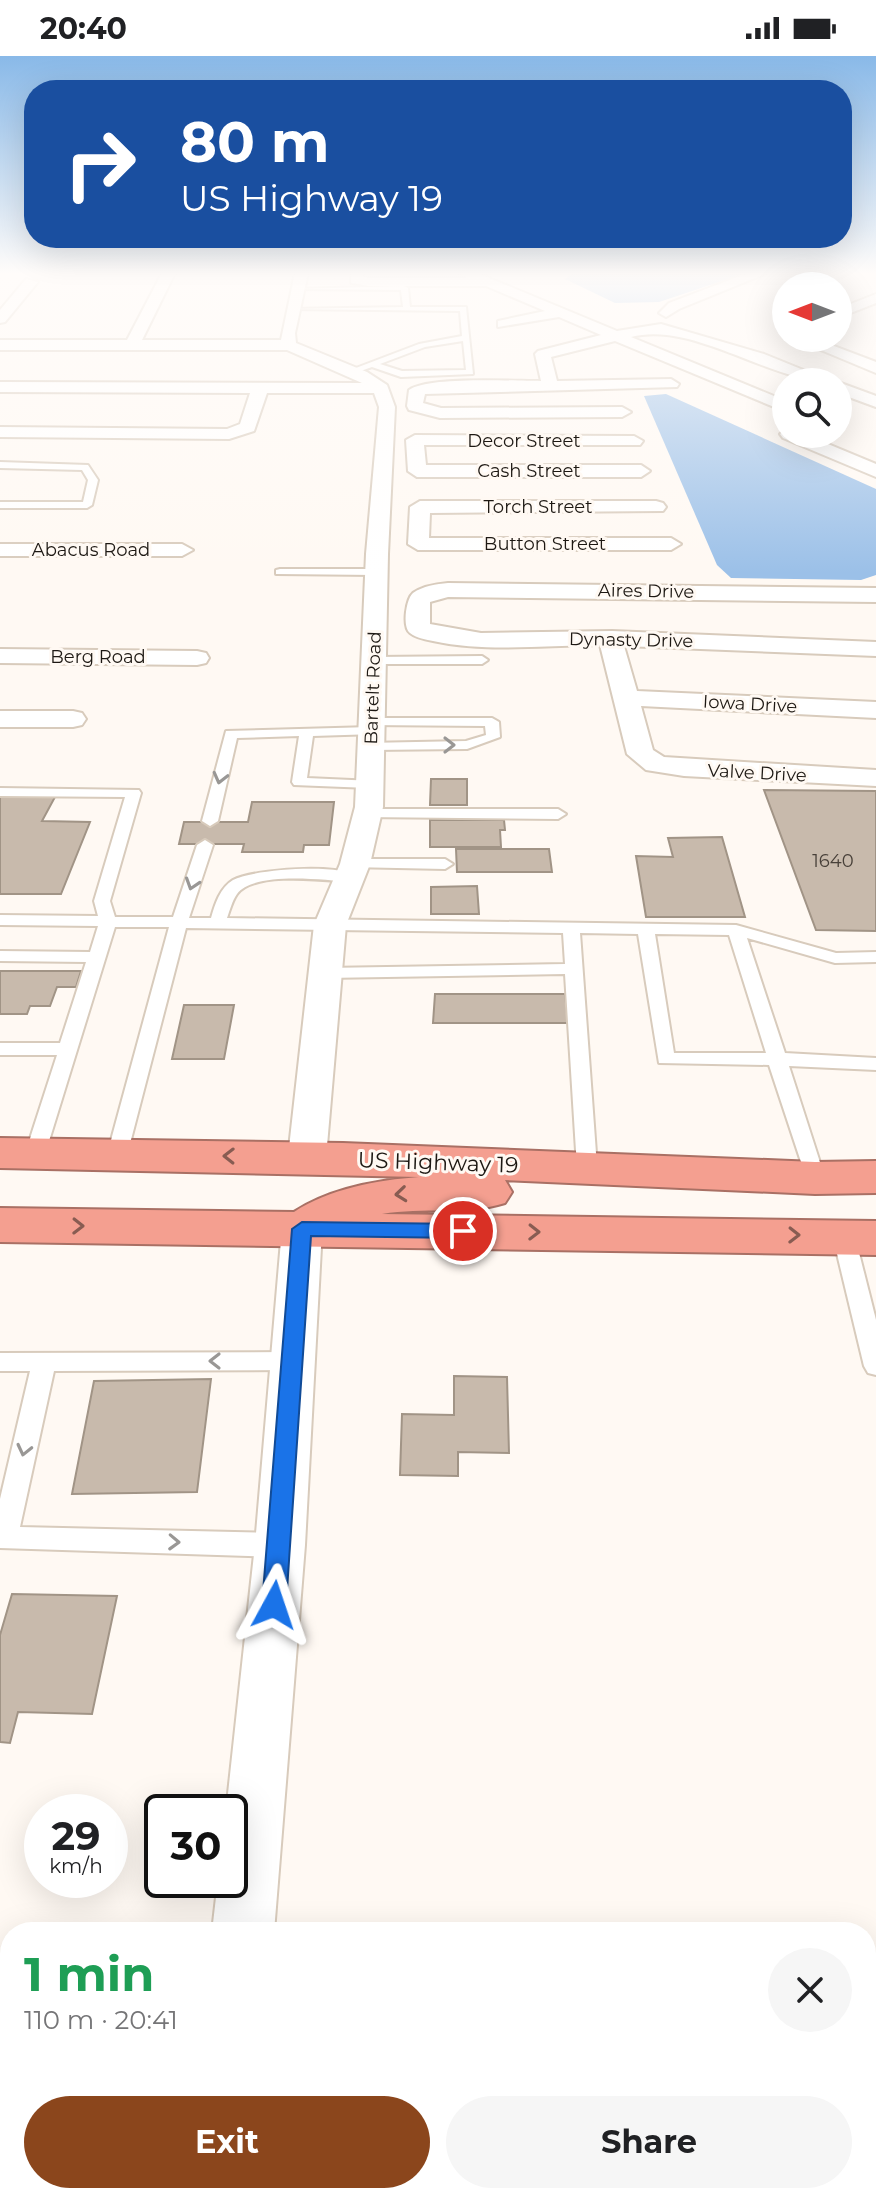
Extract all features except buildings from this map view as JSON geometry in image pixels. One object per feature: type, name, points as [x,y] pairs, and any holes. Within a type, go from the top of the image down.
[{"type":"highway","name":"US Highway 19","points":[[17,1154],[307,1157],[815,1178],[876,1177]]},
{"type":"highway","points":[[302,1229],[330,1213],[371,1198],[408,1192],[610,1193],[815,1178]]},
{"type":"highway","points":[[0,1225],[860,1237]]},
{"type":"street","points":[[0,407],[7,387],[260,388],[364,373]]},
{"type":"street","name":"Bartelt Road","points":[[307,1157],[330,925],[352,870],[367,814],[376,572],[387,407],[373,373]]},
{"type":"street","points":[[547,373],[550,386]]},
{"type":"street","points":[[622,412],[440,413],[415,406],[415,394],[420,390],[440,387],[678,387],[646,373]]},
{"type":"street","points":[[705,373],[772,401]]},
{"type":"street","points":[[615,386],[641,471],[656,507]]},
{"type":"street","points":[[0,432],[237,432],[248,427],[260,388]]},
{"type":"street","points":[[852,393],[876,402]]},
{"type":"street","name":"Decor Street","points":[[417,471],[415,440],[634,441]]},
{"type":"street","points":[[822,448],[876,471]]},
{"type":"street","name":"Cash Street","points":[[417,471],[641,471]]},
{"type":"street","name":"Torch Street","points":[[418,544],[420,507],[656,507]]},
{"type":"street","name":"Button Street","points":[[418,544],[676,549],[656,507]]},
{"type":"street","name":"Abacus Road","points":[[0,550],[182,550]]},
{"type":"street","points":[[702,574],[775,645]]},
{"type":"street","name":"Aires Drive","points":[[419,599],[436,591],[448,590],[876,595]]},
{"type":"street","name":"Dynasty Drive","points":[[419,599],[418,628],[437,637],[610,638],[876,649]]},
{"type":"street","points":[[610,638],[624,698]]},
{"type":"street","name":"Berg Road","points":[[0,656],[197,658]]},
{"type":"street","name":"Iowa Drive","points":[[624,698],[876,710]]},
{"type":"street","name":"Valve Drive","points":[[624,698],[641,754],[656,764],[876,778]]},
{"type":"street","points":[[0,719],[73,719]]},
{"type":"street","points":[[244,1922],[280,1545],[302,1229]]},
{"type":"lane","points":[[389,373],[454,373]]},
{"type":"lane","points":[[0,465],[85,467],[92,473],[94,484],[87,505],[0,505]]},
{"type":"lane","points":[[280,572],[376,572]]},
{"type":"lane","points":[[374,661],[482,660]]},
{"type":"lane","points":[[210,821],[231,734],[371,733],[492,722],[493,737],[467,745],[371,733]]},
{"type":"lane","points":[[307,732],[299,782],[369,784]]},
{"type":"lane","points":[[0,792],[134,793],[102,901],[108,921],[68,1049],[17,1154]]},
{"type":"lane","points":[[367,814],[558,814]]},
{"type":"lane","points":[[117,1155],[179,923],[205,845]]},
{"type":"lane","points":[[217,924],[234,887],[243,880],[445,864]]},
{"type":"lane","points":[[0,920],[736,930],[835,958],[876,957]]},
{"type":"lane","points":[[571,928],[587,1167]]},
{"type":"lane","points":[[646,929],[666,1059],[778,1059],[876,1064]]},
{"type":"lane","points":[[736,930],[815,1178]]},
{"type":"lane","points":[[0,956],[96,957]]},
{"type":"lane","points":[[325,973],[574,969]]},
{"type":"lane","points":[[0,1049],[68,1049]]},
{"type":"lane","points":[[860,1237],[876,1366]]},
{"type":"lane","points":[[0,1362],[293,1361]]},
{"type":"lane","points":[[44,1362],[4,1538],[280,1545]]},
{"type":"water","points":[[666,394],[772,442],[772,448],[785,448],[876,489],[876,575],[861,580],[731,578],[717,565],[644,396]]},
{"type":"route","points":[[274,1605],[302,1229],[463,1231]]}]
